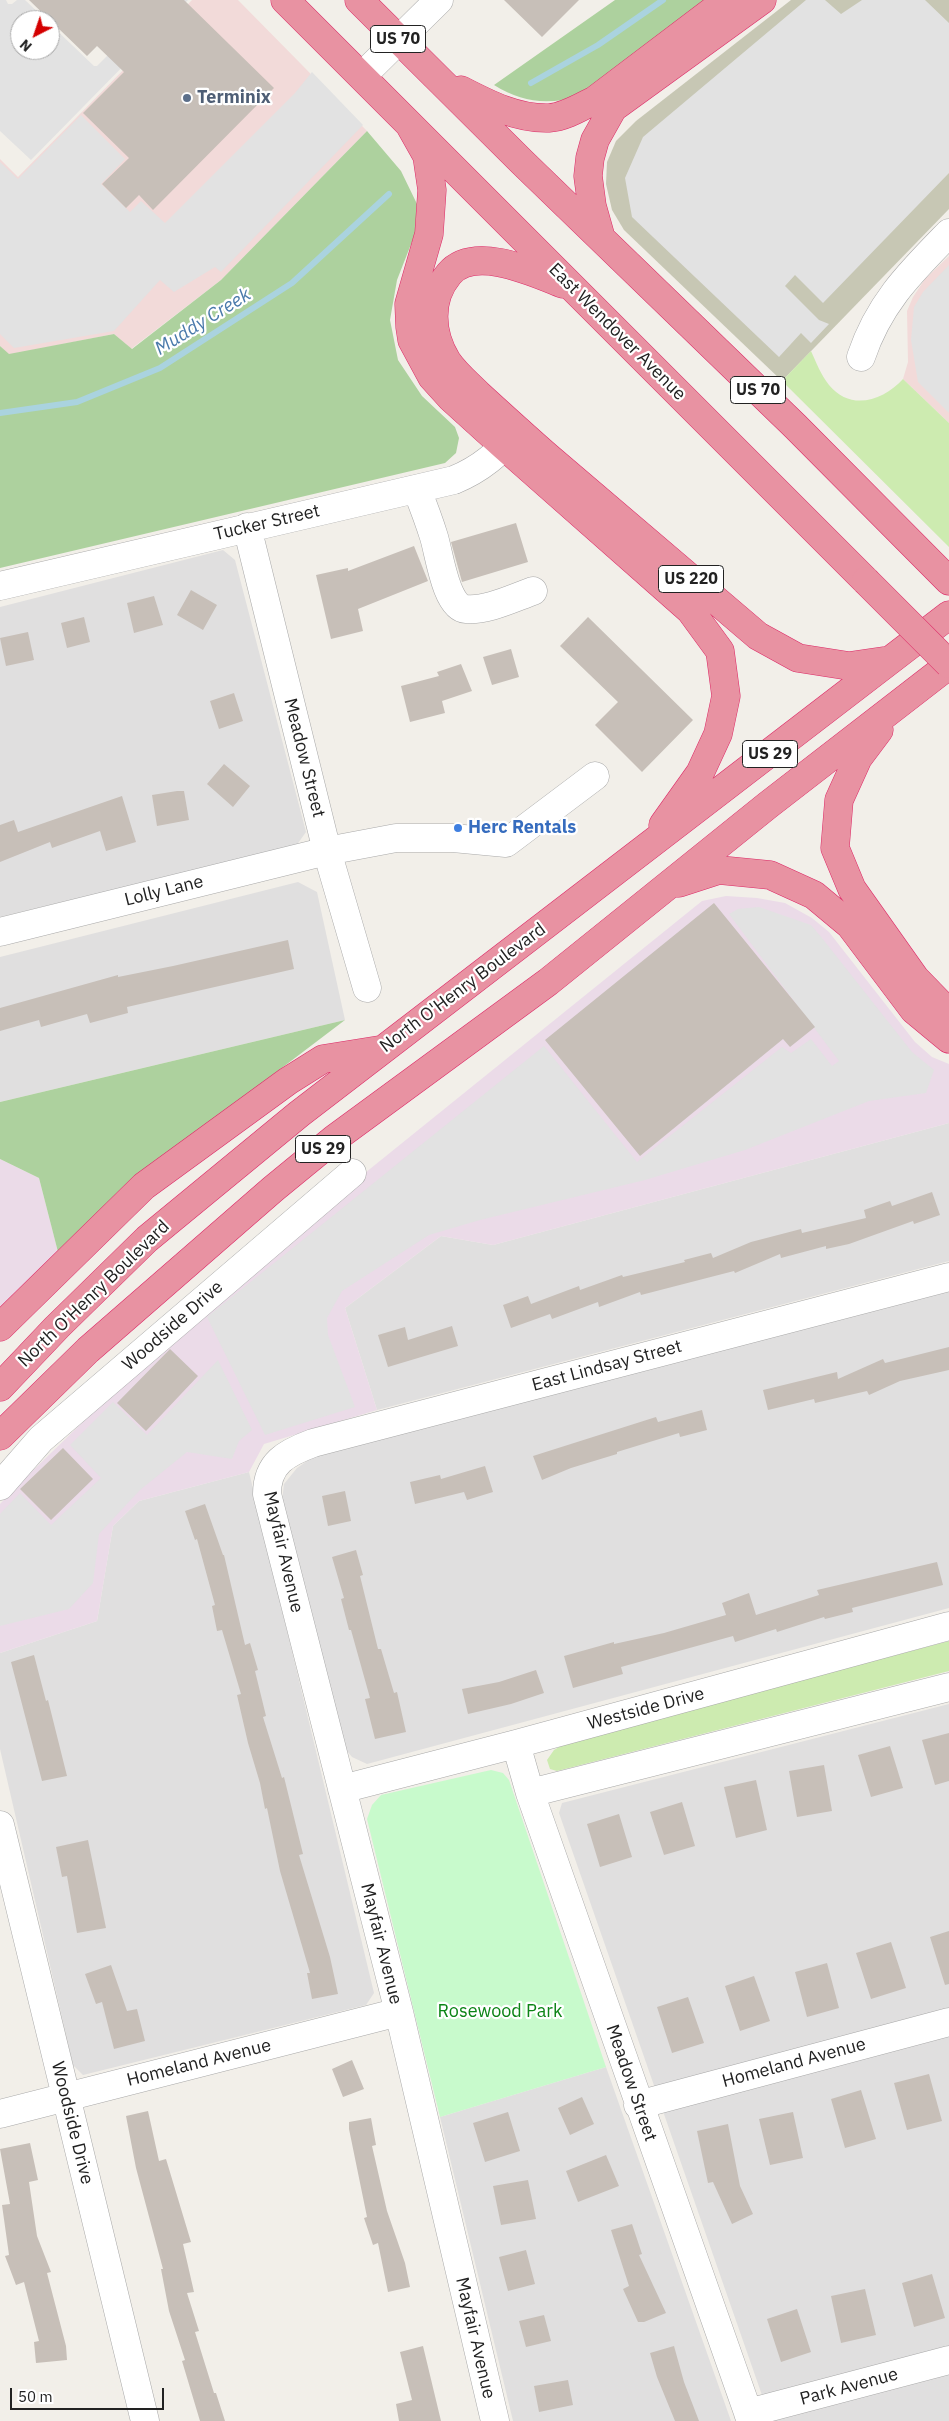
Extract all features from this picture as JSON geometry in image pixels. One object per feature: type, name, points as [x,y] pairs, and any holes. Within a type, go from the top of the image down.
[{"type":"highway","name":"East Wendover Avenue","points":[[285,0],[949,664]]},
{"type":"highway","name":"US 70","points":[[359,0],[602,239],[796,426],[949,582]]},
{"type":"highway","points":[[437,78],[497,108],[521,115],[548,118],[558,116],[595,100],[727,0]]},
{"type":"highway","points":[[602,239],[592,206],[588,176],[595,140],[613,108],[762,0]]},
{"type":"highway","points":[[409,124],[426,156],[432,190],[429,234],[409,304],[412,340],[432,377],[451,398],[511,438],[690,610],[720,651],[726,696],[718,734],[700,773],[647,848]]},
{"type":"highway","name":"US 220","points":[[573,287],[500,262],[481,261],[466,264],[452,270],[443,281],[433,305],[433,324],[447,361],[511,438],[758,636],[798,658],[850,666],[892,660]]},
{"type":"highway","name":"North O'Henry Boulevard","points":[[0,1387],[57,1326],[146,1239],[381,1050],[949,616]]},
{"type":"highway","name":"North O'Henry Boulevard","points":[[0,1436],[88,1350],[273,1189],[334,1140],[548,982],[768,805],[949,664]]},
{"type":"highway","points":[[897,706],[858,758],[839,800],[835,848],[852,889],[915,978],[949,1013]]},
{"type":"highway","points":[[666,887],[720,870],[770,875],[814,895],[850,925],[914,1010],[949,1039]]},
{"type":"highway","points":[[0,1327],[144,1186],[264,1098],[323,1059],[381,1050]]},
{"type":"street","points":[[362,76],[439,0]]},
{"type":"street","points":[[861,357],[868,335],[889,298],[902,280],[949,232]]},
{"type":"street","name":"Tucker Street","points":[[0,586],[454,480],[473,472],[491,460],[511,438]]},
{"type":"street","points":[[417,490],[434,537],[448,588],[453,600],[460,607],[465,609],[483,607],[533,592]]},
{"type":"street","name":"Meadow Street","points":[[247,528],[327,851],[367,988]]},
{"type":"street","name":"Lolly Lane","points":[[0,932],[327,851],[396,838],[453,838],[506,843],[596,776]]},
{"type":"street","name":"Woodside Drive","points":[[0,1486],[41,1439],[352,1172]]},
{"type":"street","name":"East Lindsay Street","points":[[271,1469],[296,1450],[313,1443],[949,1277]]},
{"type":"street","name":"Mayfair Avenue","points":[[271,1469],[267,1481],[267,1494],[399,2012],[495,2421]]},
{"type":"street","name":"Westside Drive","points":[[342,1789],[516,1744],[949,1626]]},
{"type":"street","points":[[530,1793],[949,1687]]},
{"type":"street","name":"Meadow Street","points":[[516,1744],[530,1793],[638,2105],[750,2417]]},
{"type":"street","name":"Woodside Drive","points":[[0,1825],[145,2421]]},
{"type":"street","name":"Homeland Avenue","points":[[0,2114],[399,2012]]},
{"type":"street","name":"Homeland Avenue","points":[[638,2105],[949,2022]]},
{"type":"street","name":"Park Avenue","points":[[750,2417],[949,2360]]},
{"type":"shaded area","points":[[0,0],[6,0],[8,4],[12,4],[17,0],[25,0],[36,10],[10,10],[10,60],[60,60],[60,34],[94,66],[97,66],[163,0],[188,0],[31,160],[0,131]]},
{"type":"shaded area","points":[[192,0],[238,0],[367,131],[221,280],[131,349],[114,334],[8,355],[0,346],[0,159],[18,177]]},
{"type":"shaded area","points":[[791,0],[949,0],[949,209],[782,381],[624,230],[612,210],[606,184],[607,162],[616,141],[636,121]]},
{"type":"shaded area","points":[[806,0],[825,0],[841,14],[862,0],[925,0],[949,23],[949,173],[823,303],[795,275],[785,286],[819,320],[829,324],[811,343],[801,333],[779,357],[632,217],[625,178],[643,137]]},
{"type":"shaded area","points":[[312,72],[363,125],[221,272],[215,267],[174,292],[160,280],[114,331],[14,348],[0,334],[0,162],[18,179],[81,115],[125,159],[101,184],[130,212],[141,201],[165,223],[295,93]]},
{"type":"shaded area","points":[[949,256],[949,423],[903,379],[908,362],[907,311],[913,297],[925,279]]},
{"type":"shaded area","points":[[949,265],[949,413],[918,382],[911,340],[914,307],[923,292]]},
{"type":"shaded area","points":[[223,550],[235,560],[306,832],[296,846],[0,917],[0,607]]},
{"type":"shaded area","points":[[298,882],[317,892],[345,1020],[0,1102],[0,957]]},
{"type":"shaded area","points":[[726,896],[757,898],[785,903],[812,918],[829,932],[915,1042],[932,1057],[949,1064],[949,1123],[493,1245],[441,1236],[345,1308],[377,1410],[264,1444],[249,1472],[139,1501],[113,1526],[97,1621],[0,1653],[0,1504],[18,1485],[87,1418],[329,1202],[702,901]]},
{"type":"shaded area","points":[[759,907],[811,925],[912,1052],[934,1070],[926,1093],[869,1101],[745,1150],[645,1180],[480,1220],[429,1235],[342,1291],[327,1318],[328,1335],[355,1407],[265,1435],[207,1317],[544,1046],[637,1162],[782,1047],[791,1053],[811,1039],[832,1066],[839,1061],[729,914],[738,909]]},
{"type":"shaded area","points":[[949,1123],[949,1261],[377,1410],[345,1308],[441,1236],[493,1245]]},
{"type":"shaded area","points":[[0,1159],[39,1178],[58,1252],[0,1307]]},
{"type":"shaded area","points":[[949,1289],[949,1608],[367,1764],[352,1757],[342,1745],[282,1501],[284,1484],[297,1468],[320,1452]]},
{"type":"shaded area","points":[[218,1360],[252,1430],[239,1441],[232,1459],[187,1452],[140,1490],[99,1534],[93,1583],[69,1609],[0,1626],[0,1514],[20,1493],[51,1525],[101,1478],[70,1445],[113,1402],[147,1435]]},
{"type":"shaded area","points":[[249,1472],[374,1993],[366,2005],[83,2075],[73,2065],[0,1749],[0,1653],[97,1621],[113,1526],[139,1501]]},
{"type":"shaded area","points":[[949,1704],[949,2421],[771,2421],[559,1813],[562,1803]]},
{"type":"shaded area","points":[[606,2067],[731,2421],[513,2421],[440,2117]]},
{"type":"green space","points":[[615,0],[708,0],[580,96],[557,101],[536,101],[515,96],[494,85]]},
{"type":"green space","points":[[367,131],[401,171],[417,204],[415,234],[397,280],[390,320],[398,360],[422,396],[455,427],[459,438],[456,453],[445,463],[0,568],[0,346],[9,354],[114,334],[132,349],[221,280]]},
{"type":"green space","points":[[811,351],[829,385],[847,398],[857,401],[877,397],[887,393],[903,379],[949,423],[949,547],[782,381]]},
{"type":"green space","points":[[345,1020],[117,1193],[58,1252],[39,1178],[0,1159],[0,1102]]},
{"type":"green space","points":[[949,1641],[949,1671],[557,1771],[550,1769],[547,1760],[554,1750],[569,1741]]},
{"type":"green space","name":"Rosewood Park","points":[[491,1770],[503,1773],[509,1780],[606,2067],[440,2117],[367,1819],[372,1805],[381,1795]]},
{"type":"building","points":[[29,0],[184,0],[274,88],[153,210],[139,195],[126,208],[102,184],[129,158],[83,113],[124,72],[97,46],[87,56],[60,30],[60,10],[39,10]]},
{"type":"building","points":[[504,0],[579,0],[542,37]]},
{"type":"building","points":[[516,523],[528,562],[462,582],[451,542]]},
{"type":"building","points":[[414,546],[428,581],[358,609],[363,631],[331,639],[316,575],[348,568],[348,571]]},
{"type":"building","points":[[191,590],[217,605],[203,630],[177,615]]},
{"type":"building","points":[[154,596],[163,625],[134,633],[127,603]]},
{"type":"building","points":[[84,617],[90,642],[67,648],[61,623]]},
{"type":"building","points":[[588,617],[693,720],[642,772],[595,725],[618,702],[560,646]]},
{"type":"building","points":[[28,632],[34,660],[6,666],[0,638]]},
{"type":"building","points":[[511,649],[519,677],[492,685],[483,657]]},
{"type":"building","points":[[461,664],[472,691],[442,701],[445,713],[410,722],[401,686],[439,676],[437,672]]},
{"type":"building","points":[[234,693],[243,721],[219,729],[210,701]]},
{"type":"building","points":[[224,764],[250,786],[233,807],[207,784]]},
{"type":"building","points":[[184,791],[189,820],[157,826],[152,795]]},
{"type":"building","points":[[122,796],[136,842],[106,851],[100,831],[52,848],[50,842],[0,862],[0,825],[14,820],[18,832]]},
{"type":"building","points":[[714,903],[815,1027],[790,1047],[783,1039],[640,1156],[545,1040]]},
{"type":"building","points":[[288,940],[294,969],[127,1007],[128,1013],[90,1023],[87,1014],[41,1027],[39,1020],[0,1031],[0,1008],[118,975],[118,977],[173,966]]},
{"type":"building","points":[[932,1192],[940,1215],[914,1224],[913,1221],[849,1244],[826,1249],[826,1246],[781,1258],[780,1254],[735,1273],[734,1271],[641,1295],[640,1292],[599,1307],[598,1302],[552,1319],[550,1314],[511,1328],[503,1305],[528,1296],[531,1304],[579,1286],[580,1290],[622,1275],[623,1277],[685,1262],[684,1260],[711,1253],[713,1258],[751,1242],[801,1229],[802,1233],[866,1218],[864,1210],[890,1201],[892,1206]]},
{"type":"building","points":[[452,1326],[458,1346],[388,1367],[378,1335],[405,1327],[408,1340]]},
{"type":"building","points":[[949,1347],[949,1370],[900,1381],[869,1395],[867,1391],[815,1403],[814,1399],[768,1410],[763,1390],[837,1372],[838,1379],[883,1359],[885,1363]]},
{"type":"building","points":[[170,1349],[198,1376],[146,1431],[117,1403]]},
{"type":"building","points":[[702,1410],[707,1430],[680,1437],[679,1433],[617,1452],[617,1454],[571,1468],[542,1480],[533,1456],[656,1417],[658,1422]]},
{"type":"building","points":[[63,1448],[93,1479],[51,1520],[20,1489]]},
{"type":"building","points":[[485,1466],[493,1492],[467,1500],[464,1492],[415,1504],[410,1482],[440,1475],[441,1479]]},
{"type":"building","points":[[345,1491],[351,1521],[328,1526],[322,1496]]},
{"type":"building","points":[[205,1504],[224,1555],[245,1645],[250,1643],[258,1670],[255,1671],[266,1716],[263,1717],[282,1778],[284,1777],[303,1854],[299,1855],[330,1957],[338,1994],[312,1999],[307,1973],[310,1973],[280,1871],[267,1808],[265,1809],[260,1783],[248,1743],[237,1695],[241,1694],[222,1630],[217,1631],[212,1606],[215,1605],[197,1539],[195,1540],[185,1511]]},
{"type":"building","points":[[356,1550],[363,1575],[360,1576],[378,1649],[381,1649],[394,1693],[397,1692],[406,1732],[375,1739],[365,1699],[370,1698],[351,1630],[349,1630],[341,1599],[344,1598],[332,1557]]},
{"type":"building","points":[[937,1562],[943,1585],[852,1608],[853,1612],[825,1619],[824,1617],[777,1632],[776,1629],[735,1642],[733,1636],[621,1667],[623,1674],[573,1688],[564,1656],[614,1642],[614,1644],[664,1633],[726,1615],[722,1603],[749,1593],[756,1615],[819,1595],[817,1590]]},
{"type":"building","points":[[34,1655],[46,1701],[48,1700],[67,1776],[42,1781],[11,1662]]},
{"type":"building","points":[[536,1670],[544,1693],[511,1704],[468,1714],[462,1689],[499,1682]]},
{"type":"building","points":[[949,1733],[949,1781],[935,1785],[922,1740]]},
{"type":"building","points":[[890,1746],[903,1788],[871,1797],[858,1755]]},
{"type":"building","points":[[824,1765],[832,1811],[797,1817],[789,1771]]},
{"type":"building","points":[[756,1780],[767,1830],[736,1838],[724,1787]]},
{"type":"building","points":[[682,1802],[695,1846],[664,1855],[650,1812]]},
{"type":"building","points":[[619,1814],[632,1857],[600,1867],[587,1824]]},
{"type":"building","points":[[88,1840],[106,1928],[77,1933],[67,1876],[62,1877],[56,1847]]},
{"type":"building","points":[[949,1931],[949,1984],[945,1985],[930,1937]]},
{"type":"building","points":[[891,1942],[906,1988],[871,1999],[856,1953]]},
{"type":"building","points":[[827,1963],[839,2008],[807,2017],[795,1972]]},
{"type":"building","points":[[111,1965],[127,2011],[137,2009],[145,2041],[114,2049],[102,2002],[96,2004],[85,1974]]},
{"type":"building","points":[[754,1976],[770,2021],[740,2031],[725,1986]]},
{"type":"building","points":[[688,1997],[704,2043],[672,2053],[657,2007]]},
{"type":"building","points":[[352,2060],[364,2089],[343,2097],[332,2069]]},
{"type":"building","points":[[929,2074],[942,2121],[907,2130],[894,2083]]},
{"type":"building","points":[[861,2090],[876,2139],[845,2148],[831,2099]]},
{"type":"building","points":[[582,2097],[594,2124],[570,2135],[558,2108]]},
{"type":"building","points":[[148,2111],[159,2161],[166,2159],[191,2242],[183,2244],[194,2292],[187,2293],[199,2331],[195,2332],[225,2421],[200,2421],[182,2361],[185,2360],[169,2311],[161,2269],[163,2269],[136,2168],[126,2116]]},
{"type":"building","points":[[508,2112],[520,2151],[485,2162],[473,2123]]},
{"type":"building","points":[[793,2112],[803,2158],[770,2165],[759,2119]]},
{"type":"building","points":[[371,2118],[376,2145],[372,2146],[387,2211],[405,2263],[410,2287],[388,2292],[378,2243],[373,2245],[364,2218],[367,2217],[349,2129],[349,2122]]},
{"type":"building","points":[[728,2124],[740,2186],[753,2214],[732,2224],[713,2182],[708,2183],[697,2131]]},
{"type":"building","points":[[30,2143],[38,2180],[29,2182],[37,2236],[51,2272],[47,2273],[66,2346],[67,2360],[36,2363],[34,2342],[39,2341],[24,2282],[16,2285],[5,2256],[9,2255],[2,2205],[10,2204],[0,2149]]},
{"type":"building","points":[[606,2155],[619,2186],[578,2202],[566,2171]]},
{"type":"building","points":[[528,2180],[536,2219],[501,2225],[493,2186]]},
{"type":"building","points":[[632,2224],[642,2254],[639,2255],[666,2313],[644,2322],[638,2322],[623,2289],[629,2286],[611,2230]]},
{"type":"building","points":[[526,2250],[535,2284],[508,2291],[499,2257]]},
{"type":"building","points":[[932,2274],[945,2318],[914,2327],[902,2283]]},
{"type":"building","points":[[865,2289],[876,2335],[841,2343],[831,2296]]},
{"type":"building","points":[[797,2309],[811,2352],[781,2362],[767,2319]]},
{"type":"building","points":[[544,2315],[551,2341],[526,2347],[519,2321]]},
{"type":"building","points":[[423,2346],[441,2421],[399,2421],[396,2404],[412,2400],[400,2352]]},
{"type":"building","points":[[674,2346],[684,2382],[699,2421],[675,2421],[657,2377],[650,2353]]},
{"type":"building","points":[[568,2380],[573,2405],[539,2412],[534,2386]]},
{"type":"waterway","name":"Muddy Creek","points":[[531,83],[598,45],[663,0]]},
{"type":"waterway","name":"Muddy Creek","points":[[0,413],[77,402],[160,368],[292,283],[389,194]]},
{"type":"place","name":"Terminix","points":[[187,98]]},
{"type":"place","name":"Herc Rentals","points":[[458,828]]}]
